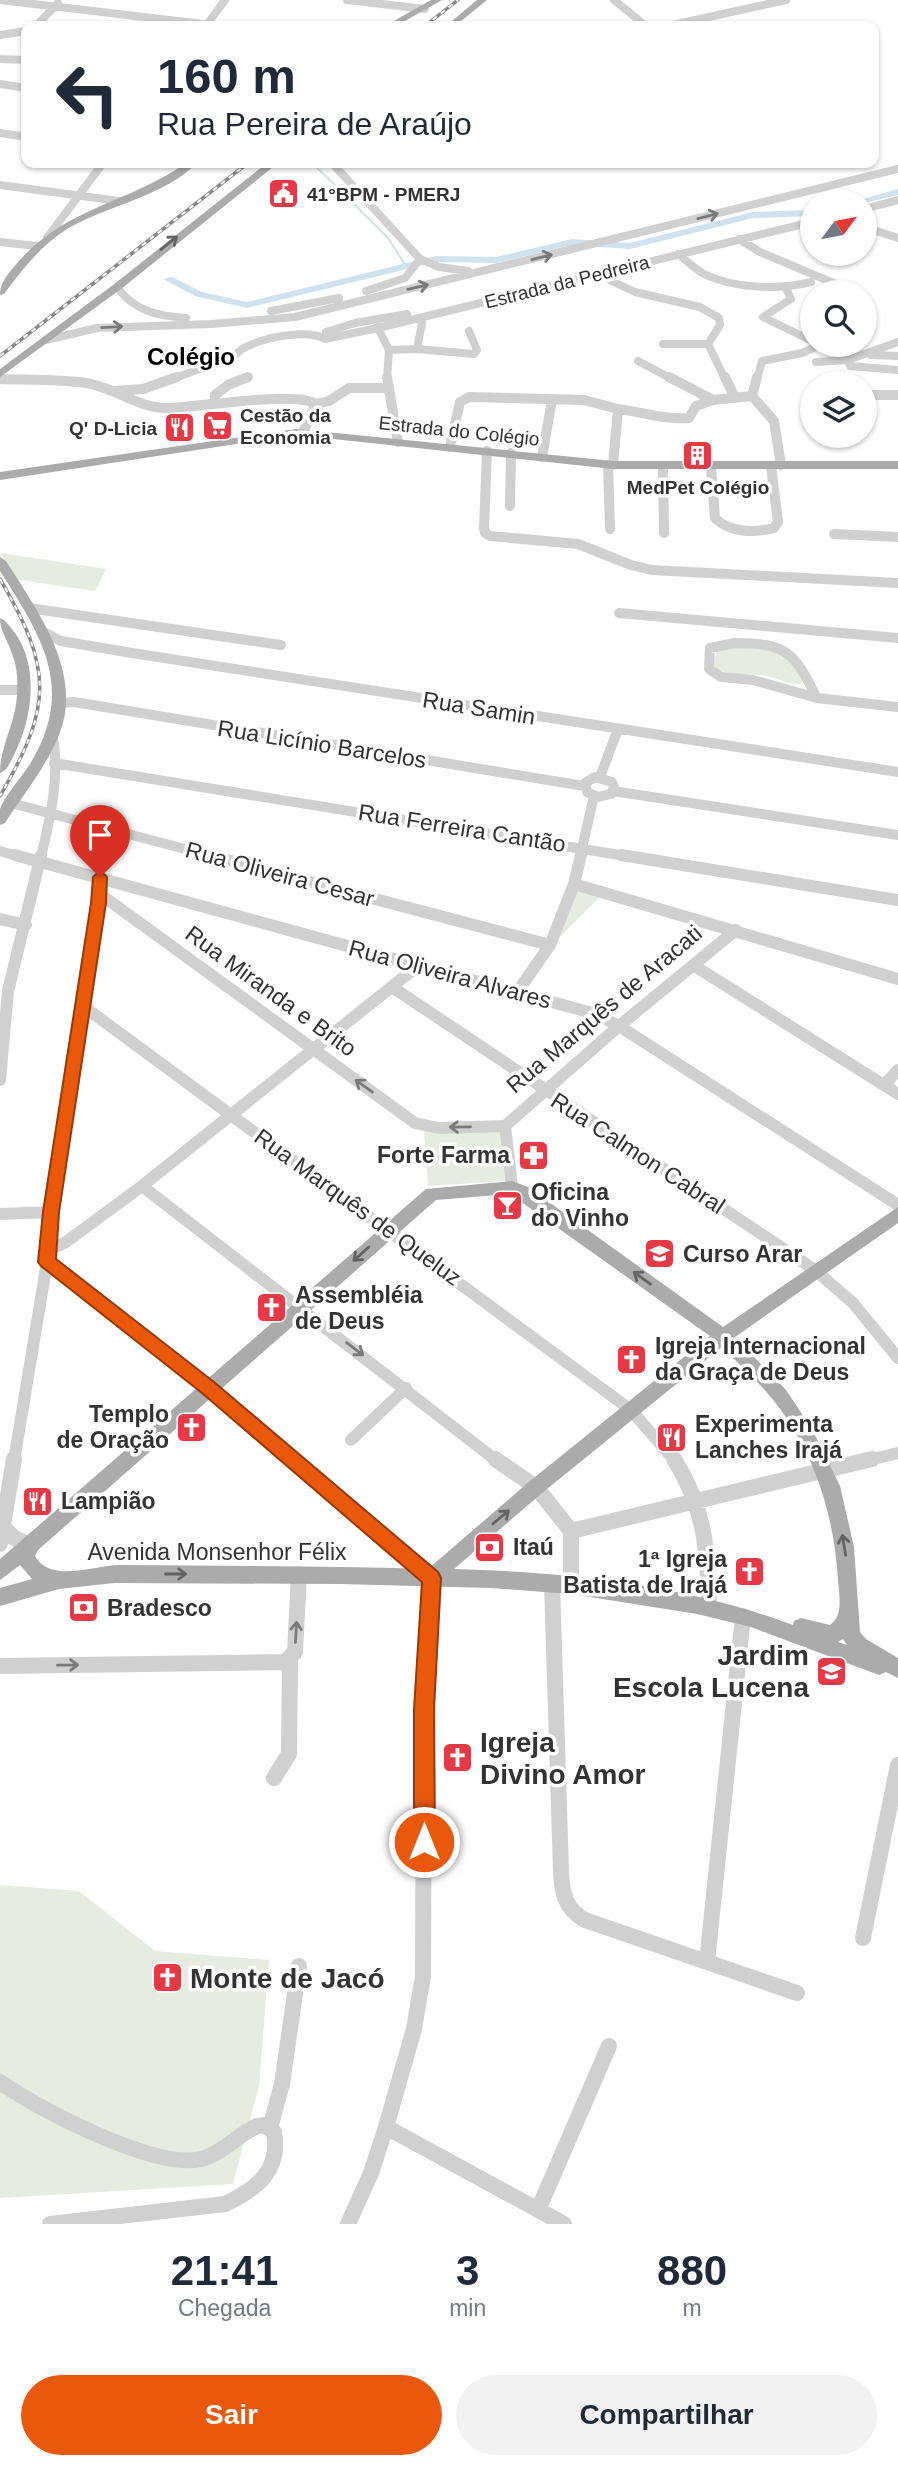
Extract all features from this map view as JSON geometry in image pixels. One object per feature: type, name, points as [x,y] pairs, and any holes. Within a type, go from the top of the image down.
[{"type":"main road","points":[[400,21],[438,0]]},
{"type":"main road","points":[[456,21],[483,0]]},
{"type":"main road","points":[[0,292],[47,238],[80,218],[171,177],[184,168]]},
{"type":"main road","points":[[0,377],[266,168]]},
{"type":"main road","name":"Estrada do Colégio","points":[[0,475],[303,432],[610,465],[898,465]]},
{"type":"main road","points":[[0,561],[43,632],[55,645],[59,703],[52,734],[0,820]]},
{"type":"main road","points":[[0,622],[7,641],[22,663],[24,690],[20,721],[5,747],[0,768]]},
{"type":"main road","points":[[0,1571],[28,1551],[208,1388],[432,1194],[512,1187],[723,1336],[780,1395],[806,1434],[826,1472],[845,1547],[849,1630],[855,1641],[898,1671]]},
{"type":"main road","points":[[432,1578],[536,1487],[702,1352],[898,1214]]},
{"type":"main road","points":[[697,1318],[722,1334],[736,1323],[743,1322]]},
{"type":"main road","points":[[697,1318],[703,1341],[702,1352]]},
{"type":"main road","points":[[28,1551],[32,1569],[60,1580]]},
{"type":"main road","points":[[0,1583],[28,1551]]},
{"type":"main road","name":"Avenida Monsenhor Félix","points":[[0,1597],[60,1580],[114,1574],[491,1578],[571,1585],[709,1607],[747,1617]]},
{"type":"main road","points":[[747,1617],[778,1620],[833,1635],[842,1628],[848,1612]]},
{"type":"main road","points":[[747,1617],[898,1671]]},
{"type":"street","points":[[0,0],[58,3],[180,21]]},
{"type":"street","points":[[210,21],[225,0]]},
{"type":"street","points":[[346,0],[425,9]]},
{"type":"street","points":[[614,0],[640,21]]},
{"type":"street","points":[[691,21],[786,0]]},
{"type":"street","points":[[41,21],[58,3]]},
{"type":"street","points":[[2,32],[21,31]]},
{"type":"street","points":[[0,58],[21,60]]},
{"type":"street","points":[[0,70],[10,61]]},
{"type":"street","points":[[0,84],[21,87]]},
{"type":"street","points":[[0,134],[21,136]]},
{"type":"street","points":[[47,238],[99,168]]},
{"type":"street","points":[[337,168],[422,262],[463,271],[496,268]]},
{"type":"street","points":[[820,189],[898,169]]},
{"type":"street","points":[[0,185],[119,201]]},
{"type":"street","points":[[46,340],[97,328],[211,324],[312,309],[496,268],[800,194]]},
{"type":"street","points":[[877,206],[898,200]]},
{"type":"street","name":"Estrada da Pedreira","points":[[377,324],[423,318],[526,290],[601,276],[678,254],[800,225]]},
{"type":"street","points":[[877,232],[898,239]]},
{"type":"street","points":[[739,239],[769,256],[827,280]]},
{"type":"street","points":[[0,242],[8,249],[34,250]]},
{"type":"street","points":[[678,254],[708,275],[755,288],[786,288],[800,285]]},
{"type":"street","points":[[312,309],[399,281],[412,274],[422,262]]},
{"type":"street","points":[[601,276],[620,287],[701,307],[713,314],[719,318],[720,325],[709,344]]},
{"type":"street","points":[[117,287],[133,306],[169,316],[199,318],[281,314]]},
{"type":"street","points":[[786,288],[791,299],[763,317],[800,335]]},
{"type":"street","points":[[114,391],[143,389],[208,366],[209,359],[230,360],[240,349],[253,344],[292,335],[320,336],[377,324],[423,310],[434,315]]},
{"type":"street","points":[[416,349],[423,318]]},
{"type":"street","points":[[377,324],[389,350],[389,388],[398,442]]},
{"type":"street","points":[[389,350],[416,349],[476,354],[469,331]]},
{"type":"street","points":[[877,349],[898,342]]},
{"type":"street","points":[[663,344],[709,344]]},
{"type":"street","points":[[709,344],[734,396]]},
{"type":"street","points":[[752,396],[762,361],[800,353]]},
{"type":"street","points":[[877,355],[898,356]]},
{"type":"street","points":[[816,362],[856,357]]},
{"type":"street","points":[[848,360],[848,366],[851,367],[898,370]]},
{"type":"street","points":[[638,361],[713,400]]},
{"type":"street","points":[[0,377],[78,382],[114,391],[131,401],[165,408],[306,400],[316,404],[329,401],[349,388],[389,388]]},
{"type":"street","points":[[215,404],[215,395],[237,380],[248,377]]},
{"type":"street","points":[[877,395],[898,395]]},
{"type":"street","points":[[450,447],[460,402],[464,399],[584,400],[618,409],[651,413],[673,421],[689,418],[696,406],[713,400],[752,396],[774,421],[778,522],[774,528],[730,528],[719,523],[715,518],[711,467]]},
{"type":"street","points":[[542,457],[552,400]]},
{"type":"street","points":[[303,432],[316,404]]},
{"type":"street","points":[[610,529],[610,465],[618,409]]},
{"type":"street","points":[[487,451],[484,528],[485,533],[490,536],[566,541],[652,570],[898,583]]},
{"type":"street","points":[[510,506],[511,453]]},
{"type":"street","points":[[663,467],[664,533]]},
{"type":"street","points":[[834,534],[898,537]]},
{"type":"street","points":[[29,608],[281,645]]},
{"type":"street","points":[[620,613],[898,638]]},
{"type":"street","points":[[817,698],[791,656],[783,649],[724,642],[710,648],[709,668],[714,674],[753,680],[817,698],[898,707]]},
{"type":"street","name":"Rua Samin","points":[[55,645],[898,772]]},
{"type":"street","points":[[0,690],[24,690]]},
{"type":"street","name":"Rua Licínio Barcelos","points":[[59,703],[74,702],[584,786]]},
{"type":"street","points":[[600,777],[618,729]]},
{"type":"street","points":[[0,1080],[4,990],[26,925],[51,814],[54,762],[52,734]]},
{"type":"street","name":"Rua Ferreira Cantão","points":[[54,762],[898,900]]},
{"type":"street","points":[[613,791],[612,782],[600,777],[587,780],[584,786],[587,792],[594,796],[603,797],[613,791],[898,835]]},
{"type":"street","points":[[518,991],[550,945],[574,884],[594,796]]},
{"type":"street","name":"Rua Oliveira Cesar","points":[[11,803],[550,945]]},
{"type":"street","name":"Rua Oliveira Alvares","points":[[0,851],[596,1014],[619,1026],[898,1205]]},
{"type":"street","points":[[0,1544],[48,1256],[51,1212],[100,894],[100,877]]},
{"type":"street","points":[[574,884],[898,979]]},
{"type":"street","name":"Rua Miranda e Brito","points":[[100,894],[415,1123],[439,1128],[505,1126]]},
{"type":"street","points":[[0,919],[26,925]]},
{"type":"street","name":"Rua Marquês de Aracati","points":[[505,1126],[619,1026],[736,930]]},
{"type":"street","points":[[48,1256],[142,1186],[419,965]]},
{"type":"street","points":[[694,965],[898,1094]]},
{"type":"street","name":"Rua Calmon Cabral","points":[[392,988],[815,1270],[853,1303],[898,1358]]},
{"type":"street","name":"Rua Marquês de Queluz","points":[[83,1006],[631,1410],[675,1457],[691,1482],[699,1502],[708,1562],[709,1607]]},
{"type":"street","points":[[884,1085],[898,1070]]},
{"type":"street","points":[[505,1126],[512,1187]]},
{"type":"street","points":[[142,1186],[509,1470],[536,1487],[571,1531],[571,1585]]},
{"type":"street","points":[[0,1214],[51,1212]]},
{"type":"street","points":[[48,1256],[432,1578],[424,1709],[423,1976],[414,2029],[386,2127],[371,2173],[348,2224]]},
{"type":"street","points":[[351,1440],[406,1388]]},
{"type":"street","points":[[571,1531],[898,1453]]},
{"type":"street","points":[[4,1528],[28,1551]]},
{"type":"street","points":[[0,1667],[281,1663],[289,1660],[295,1652],[299,1574]]},
{"type":"street","points":[[552,1584],[562,1889],[565,1905],[575,1916],[585,1920],[797,1993]]},
{"type":"street","points":[[707,1962],[747,1617]]},
{"type":"street","points":[[274,1778],[289,1754],[289,1660]]},
{"type":"street","points":[[863,1938],[898,1765]]},
{"type":"street","points":[[270,2128],[282,2084],[299,1966]]},
{"type":"street","points":[[538,2210],[608,2046]]},
{"type":"street","points":[[0,2082],[31,2104],[72,2123],[176,2159],[200,2159],[250,2129],[264,2125],[274,2132],[277,2150],[268,2175],[246,2194],[225,2204],[50,2224]]},
{"type":"street","points":[[386,2127],[564,2224]]},
{"type":"shaded area","points":[[1,553],[106,569],[95,591],[14,579]]},
{"type":"shaded area","points":[[718,644],[784,651],[804,679],[801,684],[796,684],[768,676],[719,670],[713,667]]},
{"type":"shaded area","points":[[577,886],[603,894],[559,938]]},
{"type":"shaded area","points":[[499,1129],[505,1181],[428,1186],[424,1131]]},
{"type":"shaded area","points":[[0,1885],[79,1891],[155,1951],[269,1960],[259,2086],[233,2184],[0,2198]]},
{"type":"waterway","points":[[317,168],[338,188]]},
{"type":"waterway","points":[[342,192],[388,238],[406,266]]},
{"type":"waterway","points":[[877,197],[898,192]]},
{"type":"waterway","points":[[168,279],[199,294],[247,305],[436,259],[496,260],[572,242],[630,246],[753,215],[800,213]]},
{"type":"railway","points":[[431,21],[458,0]]},
{"type":"railway","points":[[0,356],[242,168]]},
{"type":"railway","points":[[0,579],[30,638],[40,688],[30,736],[0,796]]},
{"type":"place","name":"41°BPM - PMERJ","points":[[284,194]]},
{"type":"place","name":"Cestão da Economia","points":[[217,426]]},
{"type":"place","name":"Q' D-Licia","points":[[180,428]]},
{"type":"place","name":"MedPet Colégio","points":[[698,456]]},
{"type":"place","name":"Forte Farma","points":[[533,1155]]},
{"type":"place","name":"Oficina do Vinho","points":[[508,1205]]},
{"type":"place","name":"Curso Arar","points":[[660,1254]]},
{"type":"place","name":"Assembléia de Deus","points":[[272,1308]]},
{"type":"place","name":"Igreja Internacional da Graça de Deus","points":[[632,1359]]},
{"type":"place","name":"Templo de Oração","points":[[192,1427]]},
{"type":"place","name":"Experimenta Lanches Irajá","points":[[672,1437]]},
{"type":"place","name":"Lampião","points":[[38,1501]]},
{"type":"place","name":"Itaú","points":[[490,1547]]},
{"type":"place","name":"1ª Igreja Batista de Irajá","points":[[750,1572]]},
{"type":"place","name":"Bradesco","points":[[84,1608]]},
{"type":"place","name":"Jardim Escola Lucena","points":[[832,1671]]},
{"type":"place","name":"Igreja Divino Amor","points":[[457,1758]]},
{"type":"place","name":"Monte de Jacó","points":[[167,1978]]},
{"type":"district","name":"Colégio","points":[[191,356]]},
{"type":"route","points":[[100,877],[99,903],[51,1212],[47,1262],[208,1388],[432,1578],[424,1709],[424,1842]]}]
